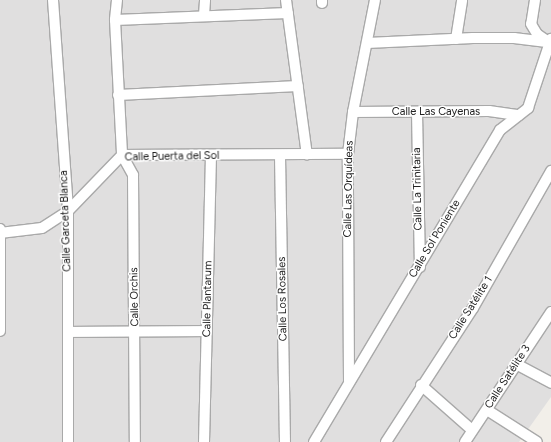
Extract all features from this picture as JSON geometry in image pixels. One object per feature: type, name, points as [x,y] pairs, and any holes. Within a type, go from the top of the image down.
[{"type":"street","name":"Calle Garceta Blanca","points":[[53,0],[68,210],[68,442]]},
{"type":"street","points":[[117,0],[115,20],[122,155]]},
{"type":"street","points":[[204,15],[205,0]]},
{"type":"street","points":[[286,0],[307,155]]},
{"type":"street","name":"Calle Las Orquídeas","points":[[349,381],[348,154],[353,112],[375,0]]},
{"type":"street","points":[[456,39],[462,0]]},
{"type":"street","points":[[535,0],[531,24],[537,34],[550,42]]},
{"type":"street","points":[[115,20],[204,15],[288,13]]},
{"type":"street","points":[[367,43],[514,38],[550,42]]},
{"type":"street","name":"Calle Sol Poniente","points":[[314,442],[349,381],[420,267],[500,130],[528,108],[532,101],[550,42]]},
{"type":"street","points":[[118,95],[298,86]]},
{"type":"street","name":"Calle Las Cayenas","points":[[353,112],[489,111],[519,115]]},
{"type":"street","name":"Calle La Trinitaria","points":[[417,112],[420,267]]},
{"type":"street","name":"Calle Puerta del Sol","points":[[0,233],[42,228],[68,210],[122,155],[280,156],[348,154]]},
{"type":"street","name":"Calle Orchis","points":[[122,155],[133,175],[136,332],[135,442]]},
{"type":"street","name":"Calle Plantarum","points":[[204,442],[211,156]]},
{"type":"street","name":"Calle Los Rosales","points":[[280,156],[285,442]]},
{"type":"street","name":"Calle Satélite 1","points":[[386,442],[421,385],[473,308],[551,171]]},
{"type":"street","points":[[0,229],[0,331]]},
{"type":"street","name":"Calle Satélite 3","points":[[465,442],[551,312]]},
{"type":"street","points":[[68,332],[207,331]]},
{"type":"street","points":[[516,364],[551,383]]},
{"type":"street","points":[[421,385],[472,430]]},
{"type":"street","points":[[487,410],[537,442]]},
{"type":"shaded area","points":[[0,0],[551,0],[551,397],[519,442],[0,442]]}]
